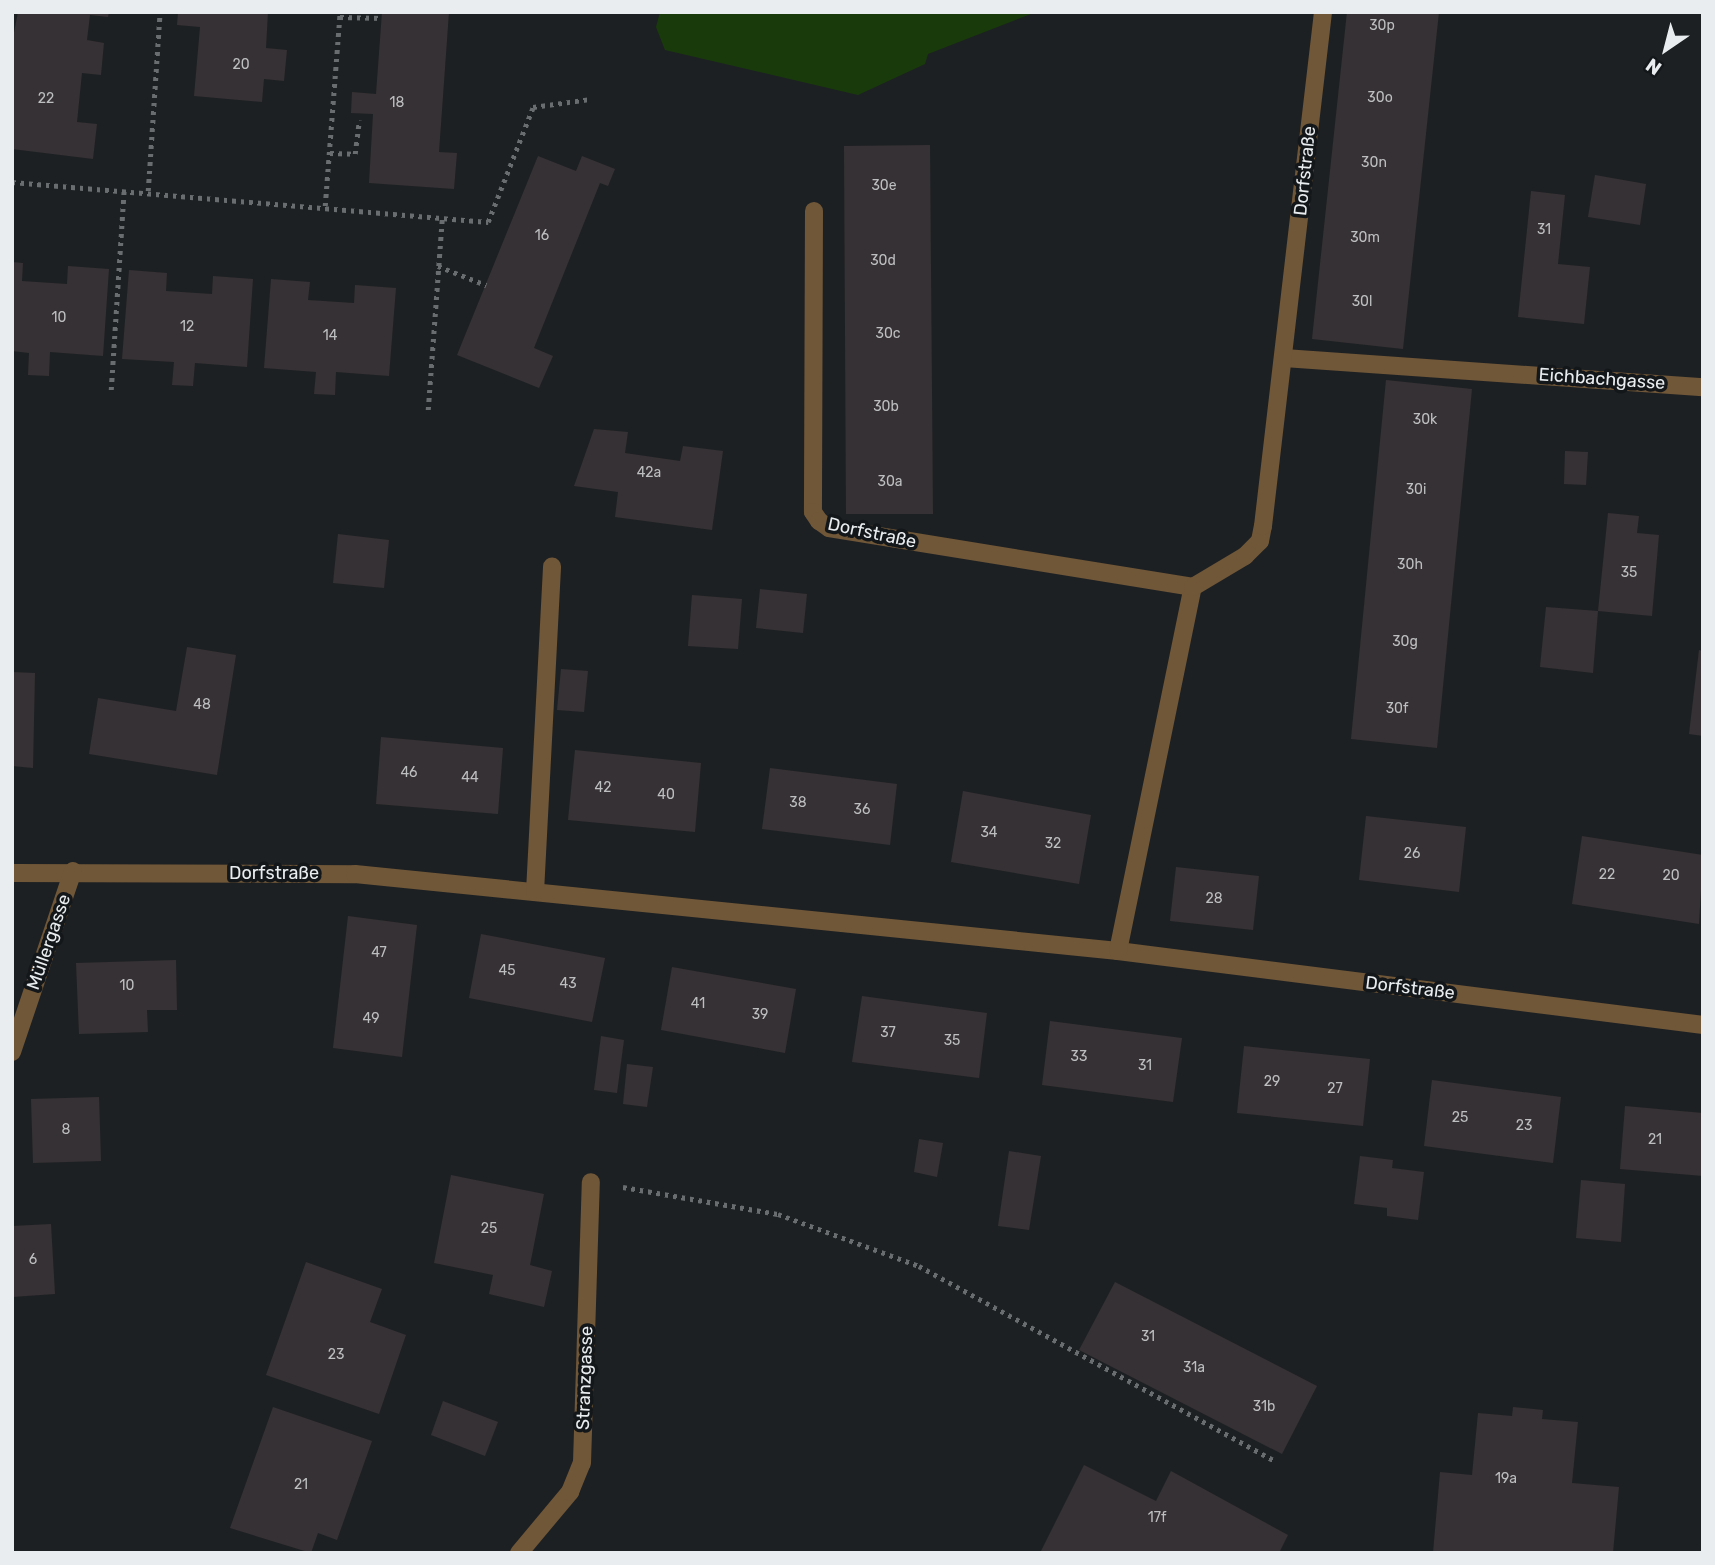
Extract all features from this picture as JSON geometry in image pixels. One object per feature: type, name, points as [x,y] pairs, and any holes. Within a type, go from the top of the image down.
[{"type":"street","name":"Dorfstraße","points":[[814,211],[813,512],[819,522],[830,528],[1193,587],[1245,556],[1260,541],[1284,358],[1323,12]]},
{"type":"street","name":"Eichbachgasse","points":[[1284,358],[1703,387]]},
{"type":"street","points":[[535,892],[552,566]]},
{"type":"street","points":[[1118,951],[1193,587]]},
{"type":"street","name":"Dorfstraße","points":[[12,873],[73,871],[355,874],[1118,951],[1703,1025]]},
{"type":"street","name":"Müllergasse","points":[[12,1052],[73,871]]},
{"type":"street","name":"Stranzgasse","points":[[519,1553],[570,1492],[582,1463],[591,1182]]},
{"type":"path","points":[[148,191],[160,12]]},
{"type":"path","points":[[325,206],[340,15],[382,18]]},
{"type":"path","points":[[12,182],[148,191],[488,222],[533,107],[591,100]]},
{"type":"path","points":[[330,153],[355,154],[359,120]]},
{"type":"path","points":[[111,390],[124,190]]},
{"type":"path","points":[[428,410],[442,218]]},
{"type":"path","points":[[438,266],[486,285]]},
{"type":"path","points":[[591,1182],[778,1214],[919,1266],[1275,1461]]},
{"type":"green space","points":[[660,12],[1036,12],[928,54],[925,64],[858,95],[665,50],[656,27]]},
{"type":"building","points":[[18,12],[109,12],[108,17],[90,15],[87,40],[104,43],[101,75],[82,73],[77,122],[97,124],[93,159],[12,149],[12,43]]},
{"type":"building","points":[[178,12],[268,12],[266,48],[287,50],[284,81],[264,79],[262,102],[194,96],[200,27],[177,25]]},
{"type":"building","points":[[382,12],[449,12],[439,152],[457,153],[454,189],[369,183],[373,114],[351,113],[352,92],[376,94]]},
{"type":"building","points":[[1347,12],[1439,12],[1403,349],[1312,339]]},
{"type":"building","points":[[930,145],[933,514],[846,514],[844,146]]},
{"type":"building","points":[[538,156],[576,171],[582,156],[615,169],[608,186],[600,183],[534,348],[553,356],[539,388],[457,355]]},
{"type":"building","points":[[1595,175],[1646,184],[1640,225],[1588,217]]},
{"type":"building","points":[[1531,191],[1565,195],[1558,264],[1590,267],[1584,324],[1518,317]]},
{"type":"building","points":[[12,262],[23,263],[22,281],[67,284],[68,266],[109,269],[103,356],[50,352],[49,376],[28,375],[29,353],[12,351]]},
{"type":"building","points":[[129,270],[167,273],[166,291],[212,294],[213,276],[253,279],[247,367],[195,363],[193,386],[172,385],[174,362],[122,359]]},
{"type":"building","points":[[271,279],[310,282],[308,300],[354,303],[355,285],[396,288],[389,376],[336,372],[335,395],[314,394],[316,372],[264,368]]},
{"type":"building","points":[[1386,380],[1472,389],[1437,748],[1351,739]]},
{"type":"building","points":[[594,429],[628,432],[625,453],[680,461],[683,446],[723,451],[712,530],[615,517],[618,492],[574,486]]},
{"type":"building","points":[[1565,451],[1588,452],[1586,485],[1564,484]]},
{"type":"building","points":[[1608,513],[1639,516],[1637,533],[1659,535],[1652,616],[1598,611]]},
{"type":"building","points":[[338,534],[389,540],[384,588],[333,583]]},
{"type":"building","points":[[760,589],[807,594],[803,633],[756,628]]},
{"type":"building","points":[[692,595],[742,599],[738,649],[688,646]]},
{"type":"building","points":[[1546,607],[1598,611],[1593,673],[1540,667]]},
{"type":"building","points":[[187,647],[236,655],[217,775],[89,754],[98,698],[176,711]]},
{"type":"building","points":[[1699,650],[1703,651],[1703,736],[1689,734]]},
{"type":"building","points":[[561,669],[588,671],[584,712],[557,710]]},
{"type":"building","points":[[12,672],[35,673],[33,768],[12,766]]},
{"type":"building","points":[[381,737],[503,748],[498,814],[376,804]]},
{"type":"building","points":[[575,750],[701,763],[695,832],[568,820]]},
{"type":"building","points":[[770,768],[897,784],[890,845],[762,829]]},
{"type":"building","points":[[963,791],[1091,815],[1079,884],[951,862]]},
{"type":"building","points":[[1366,816],[1466,827],[1459,892],[1359,880]]},
{"type":"building","points":[[1582,836],[1703,855],[1699,924],[1572,904]]},
{"type":"building","points":[[1176,867],[1259,876],[1253,930],[1170,921]]},
{"type":"building","points":[[348,916],[417,925],[402,1057],[333,1048]]},
{"type":"building","points":[[481,934],[605,958],[592,1022],[469,998]]},
{"type":"building","points":[[176,960],[177,1010],[147,1010],[148,1032],[79,1034],[76,963]]},
{"type":"building","points":[[672,967],[796,989],[785,1053],[661,1030]]},
{"type":"building","points":[[862,996],[987,1013],[979,1078],[852,1062]]},
{"type":"building","points":[[1050,1021],[1182,1038],[1173,1102],[1042,1085]]},
{"type":"building","points":[[601,1036],[624,1040],[617,1093],[594,1090]]},
{"type":"building","points":[[1244,1046],[1370,1059],[1363,1126],[1237,1113]]},
{"type":"building","points":[[627,1064],[653,1067],[647,1107],[623,1104]]},
{"type":"building","points":[[1432,1080],[1561,1097],[1553,1163],[1424,1146]]},
{"type":"building","points":[[99,1097],[101,1161],[33,1163],[31,1099]]},
{"type":"building","points":[[1625,1106],[1703,1113],[1703,1176],[1620,1169]]},
{"type":"building","points":[[919,1139],[943,1143],[937,1177],[914,1172]]},
{"type":"building","points":[[1009,1151],[1041,1156],[1029,1230],[998,1226]]},
{"type":"building","points":[[1360,1156],[1393,1160],[1392,1168],[1424,1172],[1418,1220],[1387,1216],[1387,1208],[1354,1204]]},
{"type":"building","points":[[451,1175],[544,1194],[530,1265],[552,1271],[544,1307],[489,1294],[493,1275],[434,1263]]},
{"type":"building","points":[[1581,1180],[1625,1184],[1621,1242],[1576,1238]]},
{"type":"building","points":[[51,1224],[55,1294],[12,1297],[12,1226]]},
{"type":"building","points":[[306,1262],[382,1289],[370,1322],[406,1335],[379,1414],[266,1375]]},
{"type":"building","points":[[1115,1282],[1317,1386],[1282,1454],[1079,1350]]},
{"type":"building","points":[[443,1401],[498,1422],[485,1456],[431,1435]]},
{"type":"building","points":[[273,1407],[372,1441],[337,1540],[318,1533],[311,1553],[230,1528]]},
{"type":"building","points":[[1513,1407],[1543,1410],[1542,1419],[1578,1422],[1572,1483],[1619,1487],[1613,1553],[1433,1553],[1440,1472],[1472,1475],[1478,1413],[1512,1416]]},
{"type":"building","points":[[1084,1465],[1156,1501],[1171,1471],[1288,1535],[1279,1553],[1040,1553]]}]
